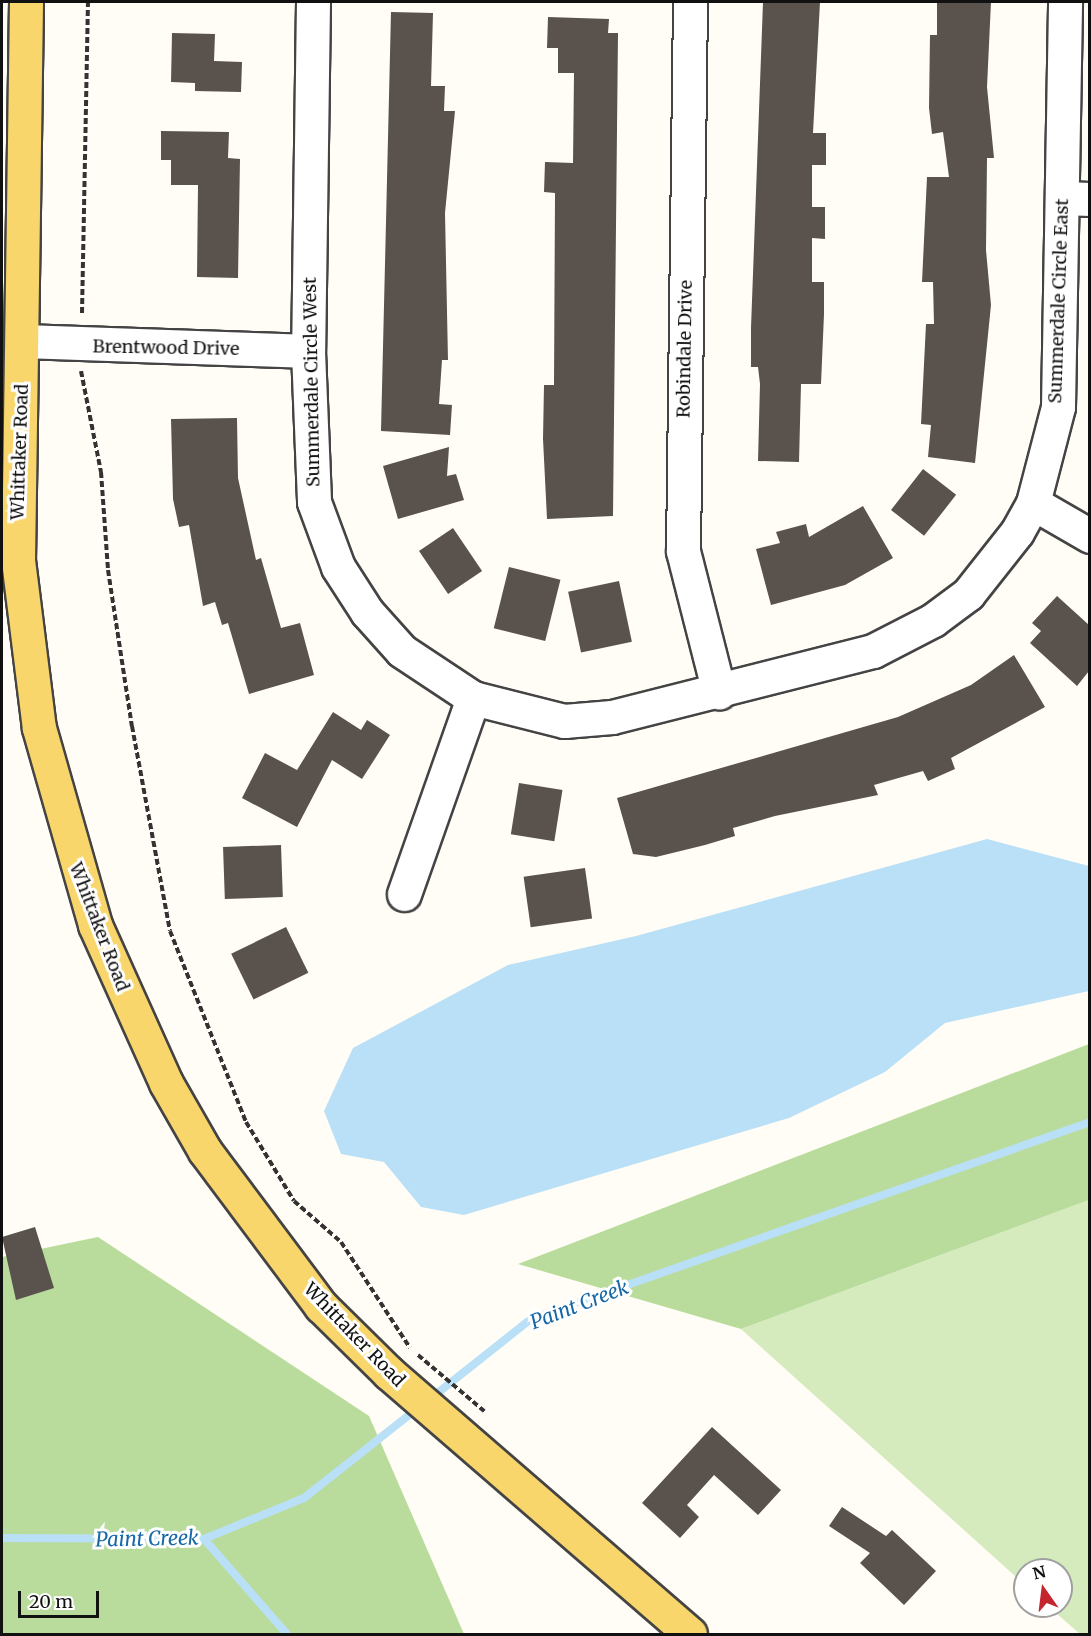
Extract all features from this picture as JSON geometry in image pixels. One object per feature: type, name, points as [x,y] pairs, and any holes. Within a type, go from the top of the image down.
[{"type":"main road","name":"Whittaker Road","points":[[26,2],[25,341],[18,514],[25,641],[44,751],[94,925],[162,1074],[205,1151],[321,1306],[389,1373],[690,1635]]},
{"type":"street","name":"Summerdale Circle West","points":[[313,2],[308,351],[309,472],[338,567],[367,612],[402,651],[473,698],[564,721],[612,717],[719,692]]},
{"type":"street","name":"Robindale Drive","points":[[690,2],[683,551],[719,692]]},
{"type":"street","name":"Summerdale Circle East","points":[[719,692],[873,651],[933,620],[990,569],[1033,503],[1058,407],[1076,198],[1065,2]]},
{"type":"street","name":"Brentwood Drive","points":[[25,341],[81,346],[308,351]]},
{"type":"street","points":[[1033,503],[1089,536]]},
{"type":"street","points":[[404,894],[473,698]]},
{"type":"path","points":[[88,2],[81,346],[130,715],[170,931],[246,1122],[294,1201],[341,1242],[408,1347],[484,1411]]},
{"type":"green space","points":[[1089,1044],[1089,1200],[741,1329],[518,1264]]},
{"type":"green space","points":[[1089,1200],[1089,1634],[1080,1634],[1062,1618],[1073,1618],[1073,1558],[1013,1558],[1013,1574],[741,1329]]},
{"type":"green space","points":[[98,1237],[369,1416],[464,1634],[2,1634],[2,1257]]},
{"type":"water","points":[[987,839],[1089,866],[1089,991],[945,1023],[885,1072],[789,1118],[464,1215],[421,1207],[384,1162],[341,1154],[324,1111],[353,1048],[508,965],[636,936]]},
{"type":"building","points":[[763,2],[820,2],[813,133],[826,133],[826,165],[812,165],[812,207],[825,207],[825,239],[812,238],[812,282],[824,282],[821,384],[801,384],[799,462],[758,461],[760,384],[758,367],[751,367],[751,328]]},
{"type":"building","points":[[937,2],[991,2],[987,87],[994,158],[987,158],[986,250],[991,305],[975,463],[928,457],[931,425],[921,424],[926,324],[934,324],[933,282],[922,282],[927,177],[949,177],[943,132],[932,134],[929,108],[930,35],[937,35]]},
{"type":"building","points":[[391,12],[433,13],[431,86],[445,86],[444,111],[455,111],[445,213],[448,360],[442,360],[439,404],[452,405],[450,435],[381,431]]},
{"type":"building","points":[[548,17],[609,19],[608,33],[618,33],[613,516],[547,519],[543,439],[544,385],[554,385],[555,193],[544,192],[545,162],[573,163],[574,73],[558,73],[558,48],[547,48]]},
{"type":"building","points":[[172,33],[215,34],[214,61],[242,62],[241,92],[195,91],[195,83],[171,82]]},
{"type":"building","points":[[161,131],[229,132],[228,158],[240,159],[238,278],[197,277],[198,185],[171,185],[171,160],[161,160]]},
{"type":"building","points":[[237,418],[238,478],[256,560],[261,558],[281,628],[300,623],[314,675],[249,694],[228,623],[222,625],[215,602],[203,606],[189,525],[179,527],[173,499],[171,419]]},
{"type":"building","points":[[449,447],[447,476],[456,474],[464,500],[398,519],[383,466]]},
{"type":"building","points":[[923,469],[956,495],[924,536],[891,510]]},
{"type":"building","points":[[863,506],[893,558],[845,585],[771,605],[756,549],[780,543],[776,532],[806,524],[809,537]]},
{"type":"building","points":[[453,528],[482,571],[448,594],[419,551]]},
{"type":"building","points":[[509,567],[560,580],[545,641],[494,628]]},
{"type":"building","points":[[619,581],[632,642],[581,652],[568,592]]},
{"type":"building","points":[[1057,596],[1089,625],[1089,671],[1077,686],[1030,643],[1041,631],[1032,623]]},
{"type":"building","points":[[1014,655],[1045,707],[951,758],[955,769],[928,781],[923,771],[874,785],[878,795],[775,816],[733,828],[735,836],[705,845],[656,857],[633,854],[617,798],[898,717],[971,685]]},
{"type":"building","points":[[333,712],[361,730],[367,720],[390,735],[362,779],[332,760],[297,827],[242,798],[265,753],[297,770]]},
{"type":"building","points":[[519,783],[562,790],[554,841],[511,834]]},
{"type":"building","points":[[281,845],[283,897],[225,899],[223,847]]},
{"type":"building","points":[[585,868],[592,919],[531,927],[524,877]]},
{"type":"building","points":[[286,927],[308,973],[254,1000],[231,954]]},
{"type":"building","points":[[35,1227],[54,1288],[16,1300],[2,1237]]},
{"type":"building","points":[[712,1427],[781,1490],[758,1515],[714,1475],[687,1505],[699,1517],[680,1538],[642,1503]]},
{"type":"building","points":[[842,1507],[886,1536],[892,1530],[936,1571],[904,1605],[860,1563],[870,1553],[829,1526]]},
{"type":"waterway","name":"Paint Creek","points":[[430,1399],[531,1319],[1090,1122]]},
{"type":"waterway","name":"Paint Creek","points":[[2,1538],[204,1539],[304,1498],[418,1408]]},
{"type":"waterway","points":[[204,1539],[287,1634]]}]
